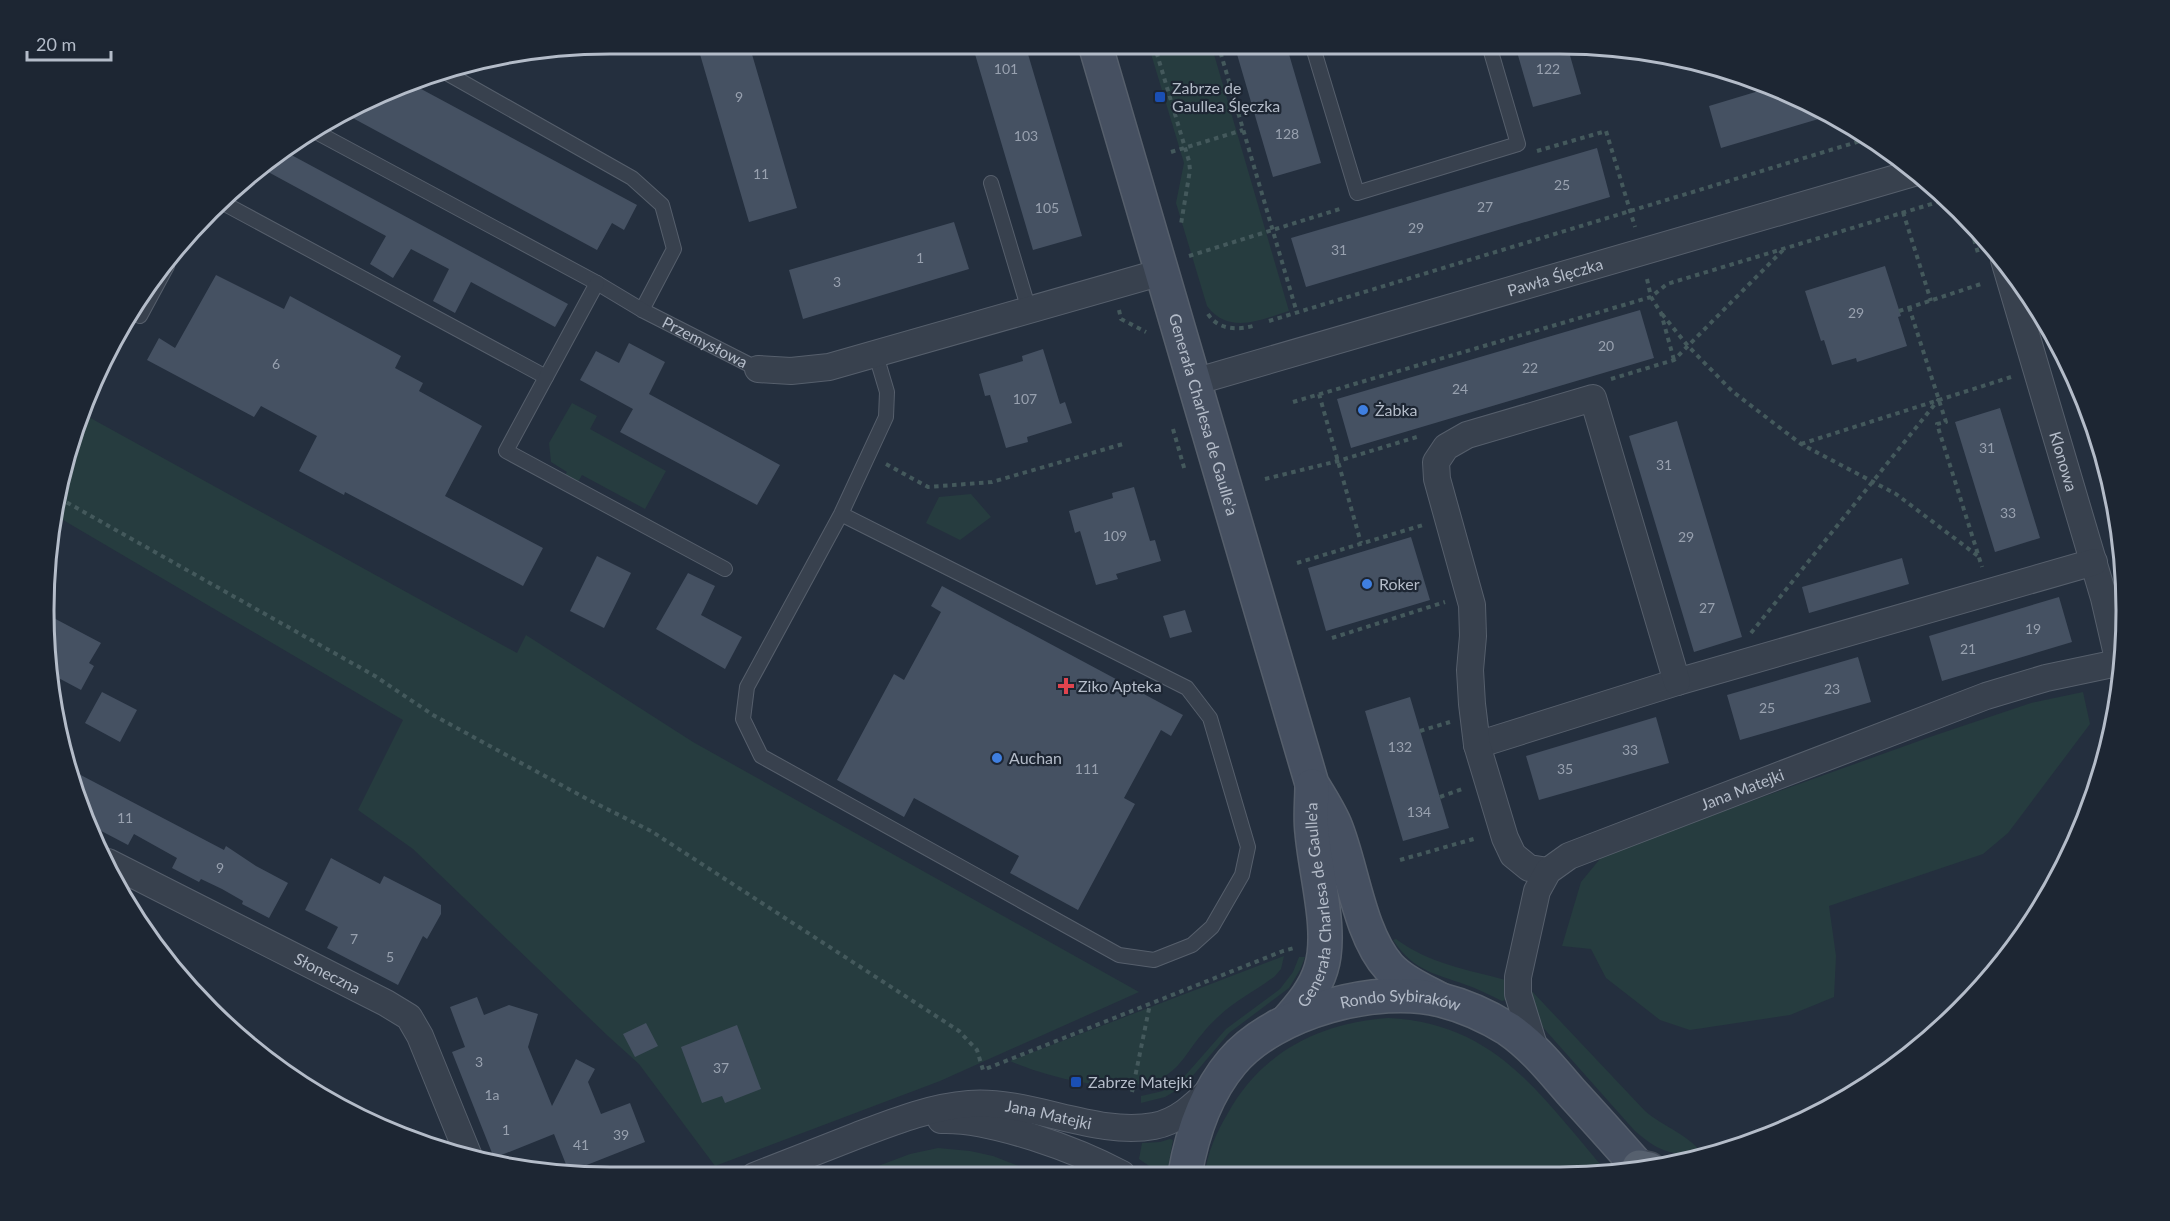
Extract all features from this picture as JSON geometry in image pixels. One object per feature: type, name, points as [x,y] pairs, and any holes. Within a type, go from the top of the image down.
[{"type":"main road","name":"Generała Charlesa de Gaulle'a","points":[[1099,54],[1181,265],[1194,382],[1312,784],[1335,824],[1371,938],[1380,957],[1390,969],[1439,999]]},
{"type":"main road","name":"Generała Charlesa de Gaulle'a","points":[[1289,1019],[1305,1001],[1314,986],[1321,969],[1324,947],[1318,871],[1311,831],[1312,784]]},
{"type":"main road","name":"Rondo Sybiraków","points":[[1187,1167],[1195,1132],[1224,1072],[1264,1035],[1289,1019],[1328,1005],[1365,998],[1402,996],[1439,999],[1485,1016],[1509,1030],[1536,1052],[1636,1161]]},
{"type":"street","name":"Pawła Ślęczka","points":[[1194,382],[1906,175]]},
{"type":"street","name":"Przemysłowa","points":[[758,369],[791,371],[829,367],[1112,287],[1181,265]]},
{"type":"street","name":"Klonowa","points":[[2026,307],[2115,639]]},
{"type":"street","points":[[1536,1052],[1518,994],[1518,977],[1537,891],[1548,871],[1529,868],[1513,855],[1505,838],[1477,745],[1470,670],[1473,636],[1472,605],[1437,479],[1436,462],[1446,447],[1467,435],[1593,398],[1677,682]]},
{"type":"street","points":[[1477,745],[1677,682],[2094,562]]},
{"type":"street","name":"Jana Matejki","points":[[1548,871],[1569,856],[1589,848],[1986,696],[2046,678],[2113,665]]},
{"type":"street","name":"Słoneczna","points":[[116,866],[386,1003],[409,1017],[420,1036],[465,1148]]},
{"type":"street","name":"Jana Matejki","points":[[777,1167],[927,1110],[971,1103],[1024,1109],[1105,1125],[1132,1128],[1155,1126],[1175,1118],[1195,1105],[1224,1072]]},
{"type":"street","name":"Jana Matejki","points":[[872,1130],[902,1123],[972,1121],[1045,1143],[1106,1167]]},
{"type":"lane","points":[[1315,54],[1357,193],[1518,144],[1492,54]]},
{"type":"lane","points":[[454,77],[632,177],[662,205],[674,249],[642,310]]},
{"type":"lane","name":"Przemysłowa","points":[[322,135],[597,283],[642,310],[758,369]]},
{"type":"lane","points":[[991,183],[1029,310]]},
{"type":"lane","points":[[229,206],[546,377]]},
{"type":"lane","points":[[597,283],[506,451],[725,569]]},
{"type":"lane","points":[[140,316],[148,300]]},
{"type":"lane","points":[[841,514],[1188,688],[1210,718],[1248,847],[1242,875],[1212,927],[1192,945],[1154,960],[1119,955],[761,756],[743,719],[747,687],[841,514],[886,417],[887,392],[876,355]]},
{"type":"path","points":[[1157,54],[1190,170],[1181,226]]},
{"type":"path","points":[[1221,54],[1297,313]]},
{"type":"path","points":[[1172,152],[1243,130]]},
{"type":"path","points":[[1528,154],[1606,131],[1632,210],[1651,297],[1661,313],[1688,345],[1732,391],[1801,444],[1896,494],[1978,556]]},
{"type":"path","points":[[1269,321],[1858,142]]},
{"type":"path","points":[[1293,402],[1651,297],[1667,284],[1937,202]]},
{"type":"path","points":[[1181,265],[1272,230],[1350,206]]},
{"type":"path","points":[[1904,212],[1931,302]]},
{"type":"path","points":[[1181,265],[1186,246]]},
{"type":"path","points":[[1899,311],[1987,282]]},
{"type":"path","points":[[1112,287],[1122,319],[1146,331],[1149,342]]},
{"type":"path","points":[[1909,308],[1946,422],[1937,424],[1984,574]]},
{"type":"path","points":[[1205,309],[1221,326],[1243,328],[1253,326]]},
{"type":"path","points":[[1661,313],[1674,360]]},
{"type":"path","points":[[1801,444],[2014,376]]},
{"type":"path","points":[[1319,394],[1361,543]]},
{"type":"path","points":[[1749,634],[1939,399]]},
{"type":"path","points":[[1173,428],[1185,471]]},
{"type":"path","points":[[869,456],[928,487],[992,482],[1123,444]]},
{"type":"path","points":[[65,501],[375,675],[434,715],[587,799],[651,831],[959,1031],[977,1050],[983,1070],[1294,948]]},
{"type":"path","points":[[1297,563],[1424,524]]},
{"type":"path","points":[[1332,638],[1446,602]]},
{"type":"path","points":[[1420,731],[1459,719]]},
{"type":"path","points":[[1440,797],[1467,787]]},
{"type":"path","points":[[1400,860],[1479,837]]},
{"type":"path","points":[[1132,1092],[1151,1004]]},
{"type":"green space","points":[[1151,54],[1214,54],[1289,311],[1256,321],[1235,323],[1216,315],[1207,306],[1176,203],[1184,163]]},
{"type":"green space","points":[[572,403],[597,416],[590,429],[666,471],[645,509],[582,475],[578,482],[565,475],[567,472],[551,462],[549,443]]},
{"type":"green space","points":[[89,417],[517,653],[526,635],[693,742],[1139,992],[940,1081],[715,1166],[639,1064],[413,849],[358,810],[403,720],[62,519],[73,466]]},
{"type":"green space","points":[[971,494],[991,517],[960,540],[926,523],[939,497]]},
{"type":"green space","points":[[2083,692],[2090,724],[2008,833],[1983,854],[1829,906],[1836,956],[1834,997],[1790,1015],[1690,1030],[1660,1020],[1606,978],[1591,949],[1562,946],[1581,882],[1604,854],[1930,737],[2031,703]]},
{"type":"green space","points":[[1396,939],[1435,960],[1506,980],[1506,1000],[1502,1001],[1428,971],[1401,951],[1393,940]]},
{"type":"green space","points":[[1284,956],[1281,969],[1275,976],[1219,1016],[1180,1063],[1163,1077],[1147,1083],[1128,1085],[1086,1083],[1065,1079],[1010,1061]]},
{"type":"green space","points":[[1299,957],[1305,957],[1289,988],[1229,1033],[1185,1085],[1165,1097],[1141,1103],[1141,1096],[1163,1091],[1183,1078],[1226,1029],[1280,989],[1293,972]]},
{"type":"green space","points":[[1528,987],[1645,1111],[1693,1143],[1698,1149],[1673,1153],[1650,1143],[1634,1130],[1539,1023]]},
{"type":"green space","points":[[1388,1018],[1426,1023],[1460,1034],[1489,1049],[1538,1092],[1601,1165],[1206,1167],[1213,1142],[1228,1113],[1242,1092],[1275,1057],[1316,1034],[1363,1021]]},
{"type":"green space","points":[[1173,1140],[1168,1167],[1151,1167],[1139,1159],[1142,1143]]},
{"type":"green space","points":[[938,1148],[970,1151],[993,1156],[1021,1167],[875,1167],[910,1154]]},
{"type":"building","points":[[700,54],[752,54],[797,208],[749,222]]},
{"type":"building","points":[[975,54],[1028,54],[1082,236],[1033,250]]},
{"type":"building","points":[[1237,54],[1289,54],[1321,163],[1273,177]]},
{"type":"building","points":[[1518,54],[1570,54],[1581,94],[1533,107]]},
{"type":"building","points":[[420,88],[637,205],[624,230],[612,223],[597,250],[352,118]]},
{"type":"building","points":[[1758,91],[1820,119],[1721,148],[1709,106]]},
{"type":"building","points":[[1597,148],[1610,197],[1306,287],[1291,238]]},
{"type":"building","points":[[291,155],[568,304],[555,327],[471,282],[455,313],[433,301],[449,269],[411,249],[393,278],[370,264],[386,236],[268,172]]},
{"type":"building","points":[[954,222],[969,269],[803,319],[789,270]]},
{"type":"building","points":[[1885,266],[1901,316],[1898,317],[1907,346],[1857,362],[1856,358],[1832,365],[1824,340],[1821,341],[1805,291]]},
{"type":"building","points":[[216,275],[284,309],[290,296],[401,356],[395,368],[423,383],[419,391],[482,426],[445,496],[543,548],[523,586],[345,492],[344,495],[299,471],[317,436],[261,406],[254,417],[147,360],[159,338],[175,348]]},
{"type":"building","points":[[1640,310],[1654,358],[1351,448],[1337,399]]},
{"type":"building","points":[[629,343],[665,362],[649,394],[780,465],[757,505],[620,432],[633,409],[580,380],[596,351],[619,363]]},
{"type":"building","points":[[1043,349],[1060,404],[1065,402],[1072,423],[1027,437],[1028,442],[1006,448],[990,395],[985,396],[979,374],[1023,361],[1022,356]]},
{"type":"building","points":[[2000,408],[2040,538],[1995,552],[1955,422]]},
{"type":"building","points":[[1677,421],[1742,637],[1694,652],[1629,436]]},
{"type":"building","points":[[1134,487],[1150,541],[1155,540],[1161,561],[1116,574],[1118,579],[1096,585],[1080,531],[1075,533],[1069,511],[1113,498],[1112,493]]},
{"type":"building","points":[[1411,537],[1430,600],[1326,631],[1308,568]]},
{"type":"building","points":[[597,556],[631,573],[604,628],[570,611]]},
{"type":"building","points":[[1902,558],[1909,584],[1809,613],[1802,587]]},
{"type":"building","points":[[688,573],[715,586],[701,615],[742,637],[725,669],[656,629]]},
{"type":"building","name":"Auchan","points":[[942,586],[1183,715],[1171,736],[1161,730],[1124,798],[1135,804],[1078,910],[1010,873],[1019,856],[914,798],[904,817],[837,780],[894,674],[904,680],[941,612],[931,606]]},
{"type":"building","points":[[2059,597],[2072,642],[1942,681],[1929,636]]},
{"type":"building","points":[[1185,610],[1192,632],[1170,638],[1163,616]]},
{"type":"building","points":[[54,618],[101,643],[89,663],[94,666],[81,690],[58,678]]},
{"type":"building","points":[[1858,657],[1871,702],[1740,740],[1727,695]]},
{"type":"building","points":[[102,692],[137,710],[120,742],[85,723]]},
{"type":"building","points":[[1410,697],[1449,828],[1403,841],[1365,711]]},
{"type":"building","points":[[1656,717],[1669,763],[1539,800],[1526,756]]},
{"type":"building","points":[[79,774],[224,850],[226,846],[256,866],[288,883],[269,918],[242,904],[243,901],[222,889],[201,879],[199,882],[172,868],[177,858],[134,834],[128,845],[99,830]]},
{"type":"building","points":[[331,858],[380,884],[384,876],[441,905],[441,914],[427,939],[423,936],[398,985],[327,948],[338,927],[305,910]]},
{"type":"building","points":[[477,997],[484,1015],[509,1005],[538,1014],[528,1047],[552,1106],[576,1059],[595,1069],[588,1082],[601,1114],[630,1103],[645,1142],[584,1166],[566,1165],[554,1134],[500,1156],[492,1154],[452,1052],[465,1047],[450,1007]]},
{"type":"building","points":[[646,1023],[658,1046],[635,1057],[623,1034]]},
{"type":"building","points":[[737,1025],[761,1089],[725,1103],[722,1096],[702,1103],[681,1047]]},
{"type":"place","name":"Zabrze de Gaullea Ślęczka","points":[[1160,97]]},
{"type":"place","name":"Żabka","points":[[1363,410]]},
{"type":"place","name":"Roker","points":[[1367,584]]},
{"type":"place","name":"Ziko Apteka","points":[[1066,686]]},
{"type":"place","name":"Auchan","points":[[997,758]]},
{"type":"place","name":"Zabrze Matejki","points":[[1076,1082]]}]
